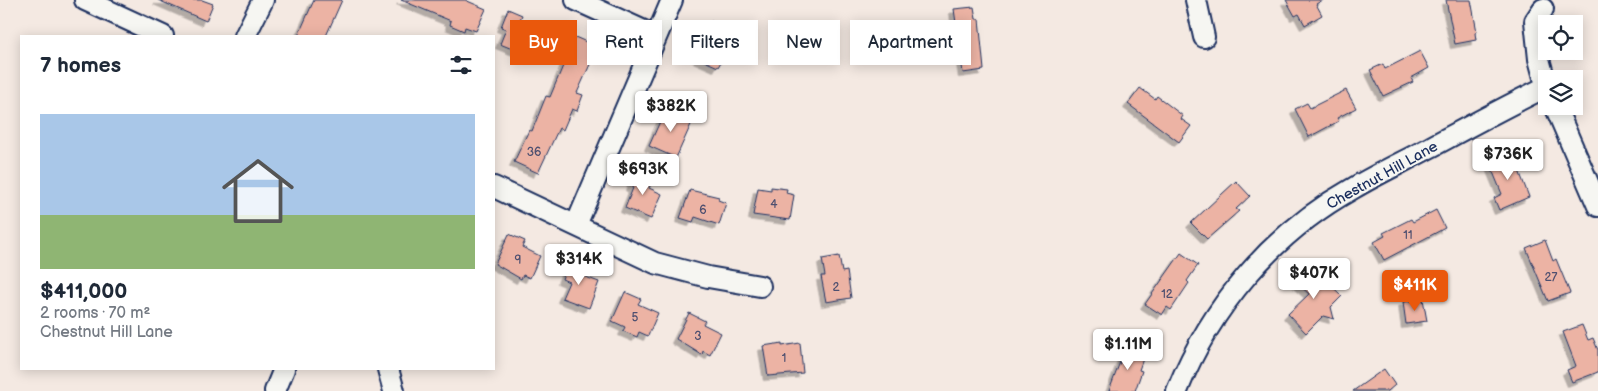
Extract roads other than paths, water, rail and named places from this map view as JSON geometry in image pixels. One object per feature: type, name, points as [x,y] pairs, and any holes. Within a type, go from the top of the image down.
[{"type":"street","points":[[84,0],[161,35]]},
{"type":"street","points":[[245,35],[262,0]]},
{"type":"street","points":[[576,0],[620,20]]},
{"type":"street","points":[[662,21],[672,0]]},
{"type":"street","points":[[1196,0],[1204,37]]},
{"type":"street","points":[[1542,70],[1535,21],[1543,9]]},
{"type":"street","points":[[576,224],[643,65]]},
{"type":"street","name":"Chestnut Hill Lane","points":[[1177,391],[1188,364],[1212,320],[1235,288],[1271,250],[1307,218],[1350,189],[1538,90]]},
{"type":"street","points":[[1559,115],[1598,206]]},
{"type":"street","points":[[495,187],[576,224],[654,263],[708,277],[760,286]]},
{"type":"street","points":[[275,391],[284,370]]},
{"type":"street","points":[[388,370],[394,391]]}]
